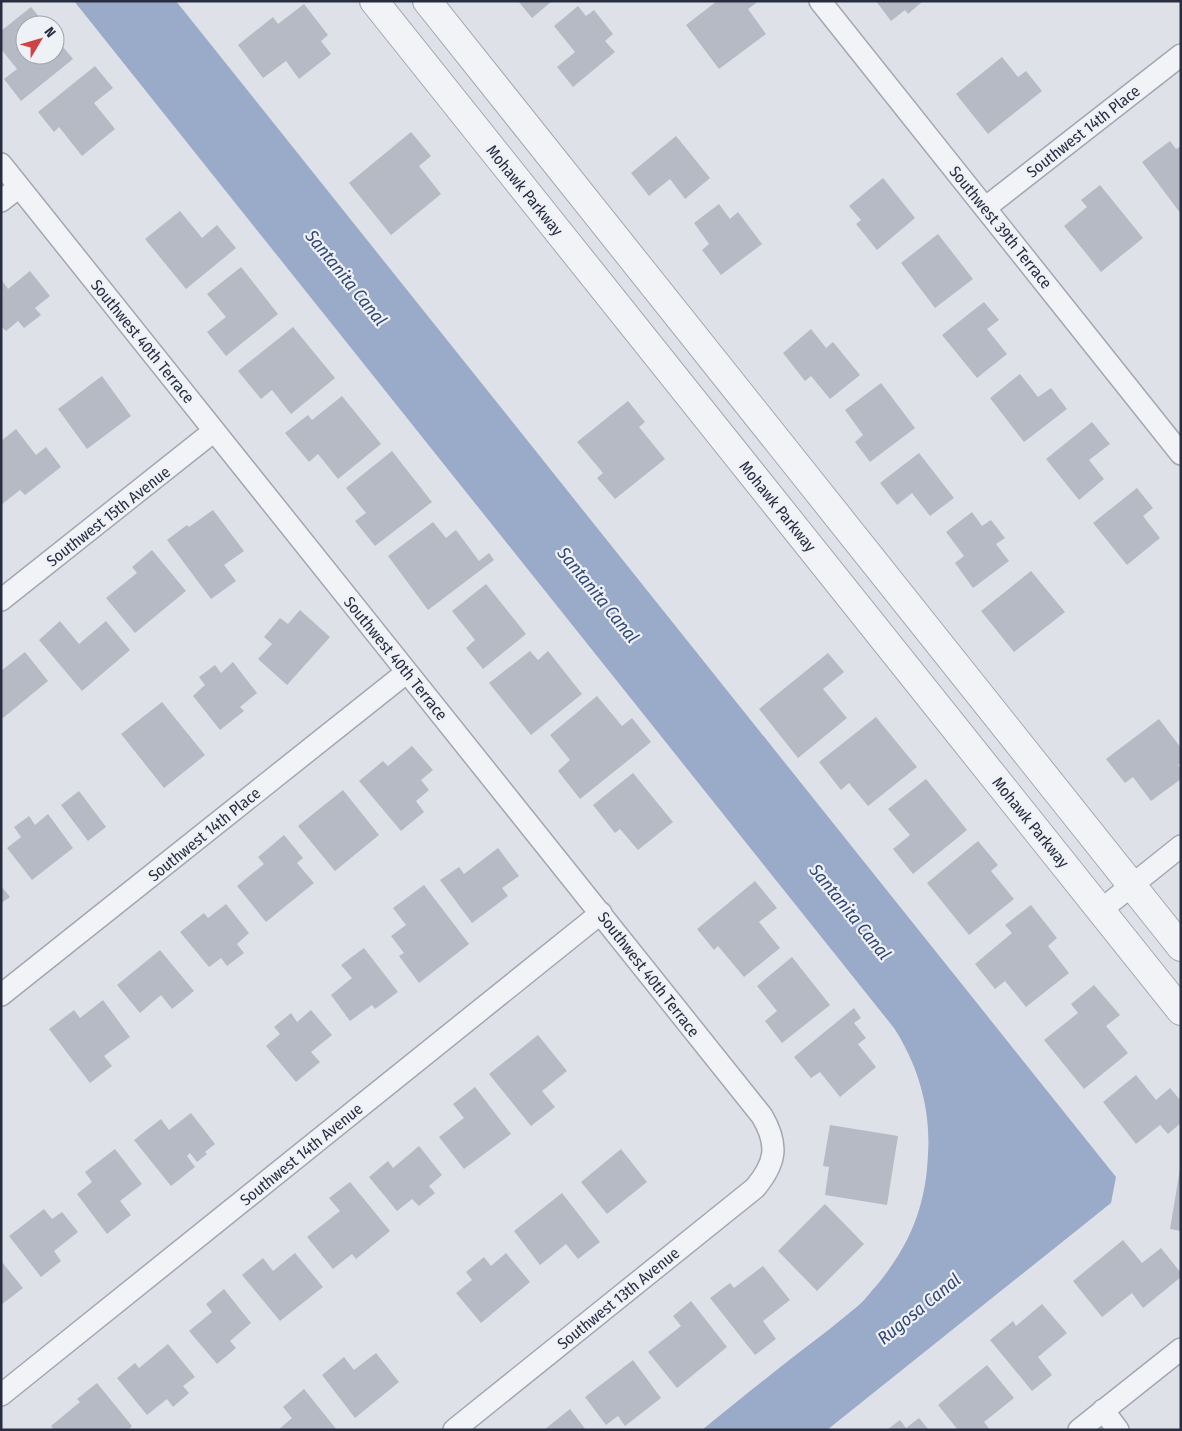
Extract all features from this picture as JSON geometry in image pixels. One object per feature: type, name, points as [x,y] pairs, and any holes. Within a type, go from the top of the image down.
[{"type":"street","name":"Mohawk Parkway","points":[[374,1],[1181,1011]]},
{"type":"street","points":[[427,1],[1181,947]]},
{"type":"street","name":"Southwest 39th Terrace","points":[[820,1],[1180,452]]},
{"type":"street","name":"Southwest 14th Place","points":[[985,208],[1181,55]]},
{"type":"street","name":"Southwest 40th Terrace","points":[[1,164],[762,1116],[772,1138],[774,1147],[773,1159]]},
{"type":"street","points":[[1,201],[20,187]]},
{"type":"street","name":"Southwest 15th Avenue","points":[[1,600],[214,431]]},
{"type":"street","name":"Southwest 14th Place","points":[[1,995],[407,672]]},
{"type":"street","points":[[1101,910],[1181,846]]},
{"type":"street","name":"Southwest 14th Avenue","points":[[1,1394],[601,913]]},
{"type":"street","name":"Southwest 13th Avenue","points":[[454,1430],[747,1196],[763,1179],[773,1159]]},
{"type":"street","points":[[1079,1430],[1181,1349]]},
{"type":"street","points":[[1103,1410],[1118,1430]]},
{"type":"water","points":[[74,1],[176,1],[1116,1177],[1111,1203],[827,1430],[702,1430],[862,1303],[899,1255],[920,1208],[927,1173],[928,1137],[925,1104],[910,1057],[894,1028]]},
{"type":"building","points":[[518,1],[552,1],[532,18]]},
{"type":"building","points":[[717,1],[755,1],[756,3],[748,9],[766,34],[719,69],[686,25]]},
{"type":"building","points":[[876,1],[923,1],[908,14],[905,10],[891,21]]},
{"type":"building","points":[[304,4],[328,35],[321,41],[331,54],[299,79],[286,61],[263,78],[238,45],[273,17],[278,24]]},
{"type":"building","points":[[578,6],[586,16],[594,10],[613,34],[605,41],[615,52],[573,87],[557,67],[575,52],[554,26]]},
{"type":"building","points":[[31,7],[38,15],[21,15]]},
{"type":"building","points":[[15,20],[15,65],[65,65],[65,49],[73,59],[21,101],[4,79],[17,69],[1,49],[1,31]]},
{"type":"building","points":[[1002,57],[1018,77],[1026,71],[1042,91],[988,134],[956,94]]},
{"type":"building","points":[[95,66],[113,88],[94,103],[115,129],[82,156],[59,127],[54,132],[38,112]]},
{"type":"building","points":[[411,132],[431,156],[419,166],[441,194],[391,235],[349,183]]},
{"type":"building","points":[[676,136],[710,178],[685,199],[670,179],[649,196],[631,173]]},
{"type":"building","points":[[1170,141],[1176,149],[1181,146],[1181,214],[1142,162]]},
{"type":"building","points":[[883,178],[915,218],[877,250],[856,224],[861,220],[849,206]]},
{"type":"building","points":[[1100,185],[1143,238],[1101,272],[1064,226],[1087,207],[1081,200]]},
{"type":"building","points":[[719,204],[730,219],[738,212],[762,244],[721,275],[702,250],[709,244],[694,223]]},
{"type":"building","points":[[180,211],[202,238],[217,225],[236,248],[186,289],[145,239]]},
{"type":"building","points":[[938,234],[973,279],[935,308],[901,263]]},
{"type":"building","points":[[241,267],[278,314],[226,356],[207,332],[226,317],[207,294]]},
{"type":"building","points":[[30,271],[50,296],[35,308],[41,315],[24,328],[18,321],[6,331],[1,326],[1,279],[8,289]]},
{"type":"building","points":[[984,302],[999,320],[987,329],[1007,354],[977,378],[942,335]]},
{"type":"building","points":[[293,327],[335,378],[291,414],[272,390],[261,399],[238,371]]},
{"type":"building","points":[[811,329],[826,348],[833,342],[860,375],[830,399],[811,376],[805,381],[783,353]]},
{"type":"building","points":[[1020,374],[1038,397],[1051,388],[1067,409],[1024,442],[990,398]]},
{"type":"building","points":[[102,376],[131,416],[87,449],[58,409]]},
{"type":"building","points":[[881,383],[915,428],[870,462],[855,442],[863,435],[845,410]]},
{"type":"building","points":[[342,396],[381,444],[338,479],[318,454],[309,462],[285,433],[308,415],[312,420]]},
{"type":"building","points":[[628,401],[645,422],[639,427],[665,459],[615,499],[597,478],[603,473],[577,442]]},
{"type":"building","points":[[1092,422],[1110,444],[1089,460],[1104,479],[1079,500],[1046,459]]},
{"type":"building","points":[[16,429],[36,455],[46,447],[61,467],[25,495],[20,490],[1,505],[1,441]]},
{"type":"building","points":[[392,451],[432,502],[375,546],[355,521],[366,513],[346,488]]},
{"type":"building","points":[[919,453],[954,498],[930,516],[912,493],[897,505],[880,483]]},
{"type":"building","points":[[1137,488],[1153,508],[1143,516],[1160,538],[1127,565],[1093,523]]},
{"type":"building","points":[[213,510],[244,551],[224,565],[236,581],[211,599],[167,540],[187,525],[189,527]]},
{"type":"building","points":[[972,512],[982,526],[991,520],[1005,538],[996,544],[1009,561],[973,588],[955,563],[964,556],[946,532]]},
{"type":"building","points":[[433,522],[446,538],[456,530],[479,561],[489,553],[494,560],[428,610],[388,556]]},
{"type":"building","points":[[152,550],[186,591],[135,633],[106,598],[137,573],[132,567]]},
{"type":"building","points":[[1031,571],[1065,612],[1014,652],[981,611]]},
{"type":"building","points":[[486,584],[526,634],[483,669],[466,648],[475,640],[452,611]]},
{"type":"building","points":[[300,610],[330,637],[287,685],[258,659],[272,644],[264,637],[280,618],[288,624]]},
{"type":"building","points":[[60,621],[79,644],[106,621],[130,650],[82,691],[39,640]]},
{"type":"building","points":[[530,651],[538,660],[548,651],[582,694],[531,735],[489,683]]},
{"type":"building","points":[[25,652],[48,681],[3,718],[1,716],[1,671]]},
{"type":"building","points":[[828,653],[844,672],[823,689],[847,718],[798,758],[759,709]]},
{"type":"building","points":[[233,662],[257,693],[240,707],[244,711],[220,730],[193,696],[205,685],[199,677],[215,665],[221,673]]},
{"type":"building","points":[[597,696],[622,726],[632,718],[651,742],[580,799],[558,771],[570,760],[550,735]]},
{"type":"building","points":[[162,702],[205,755],[164,788],[121,734]]},
{"type":"building","points":[[876,717],[917,767],[868,806],[849,783],[841,790],[819,762]]},
{"type":"building","points":[[1159,719],[1181,748],[1181,763],[1178,765],[1181,768],[1181,779],[1151,801],[1133,777],[1125,783],[1106,759]]},
{"type":"building","points":[[412,746],[433,770],[421,780],[429,790],[416,801],[424,812],[401,831],[359,781],[383,761],[388,766]]},
{"type":"building","points":[[633,773],[673,822],[638,850],[620,829],[615,833],[593,805]]},
{"type":"building","points":[[926,779],[967,830],[913,874],[893,849],[910,835],[888,809]]},
{"type":"building","points":[[343,790],[379,835],[335,871],[298,826]]},
{"type":"building","points":[[79,791],[106,827],[88,841],[61,805]]},
{"type":"building","points":[[48,814],[73,848],[32,880],[7,848],[21,837],[14,827],[29,816],[35,825]]},
{"type":"building","points":[[284,835],[303,858],[297,863],[314,883],[266,922],[237,886],[264,864],[258,857]]},
{"type":"building","points":[[978,841],[998,865],[991,871],[1014,899],[969,935],[927,883]]},
{"type":"building","points":[[498,848],[519,876],[502,888],[508,896],[472,923],[440,880],[459,867],[464,874]]},
{"type":"building","points":[[755,881],[777,908],[759,922],[780,948],[744,977],[718,946],[714,950],[697,929]]},
{"type":"building","points":[[424,885],[469,944],[419,983],[399,956],[404,953],[391,936],[406,925],[393,908]]},
{"type":"building","points":[[1,886],[10,897],[1,903]]},
{"type":"building","points":[[226,904],[249,933],[237,944],[244,953],[227,966],[221,958],[209,967],[180,932],[204,913],[208,918]]},
{"type":"building","points":[[1031,905],[1057,938],[1048,946],[1069,973],[1026,1007],[1005,981],[995,989],[975,964],[1012,933],[1005,925]]},
{"type":"building","points":[[364,948],[398,992],[375,1009],[372,1005],[350,1021],[331,995],[352,978],[341,965]]},
{"type":"building","points":[[160,950],[194,991],[172,1009],[161,995],[140,1013],[117,985]]},
{"type":"building","points":[[792,957],[830,1005],[782,1043],[765,1021],[777,1011],[757,986]]},
{"type":"building","points":[[1094,985],[1120,1015],[1106,1026],[1128,1053],[1084,1089],[1044,1040],[1078,1013],[1071,1004]]},
{"type":"building","points":[[103,1000],[130,1037],[104,1056],[112,1066],[90,1083],[49,1029],[74,1010],[80,1018]]},
{"type":"building","points":[[854,1008],[861,1018],[854,1023],[866,1038],[858,1044],[876,1067],[840,1097],[820,1072],[811,1078],[794,1057]]},
{"type":"building","points":[[311,1010],[332,1035],[311,1052],[320,1062],[296,1082],[266,1046],[280,1034],[274,1027],[291,1013],[297,1022]]},
{"type":"building","points":[[538,1035],[567,1071],[542,1091],[555,1107],[531,1126],[489,1074]]},
{"type":"building","points":[[1136,1075],[1156,1100],[1170,1088],[1181,1101],[1181,1123],[1168,1134],[1160,1125],[1136,1144],[1103,1102]]},
{"type":"building","points":[[475,1087],[511,1134],[464,1169],[439,1137],[464,1118],[453,1104]]},
{"type":"building","points":[[191,1113],[215,1144],[197,1162],[190,1153],[187,1156],[195,1167],[171,1186],[134,1140],[161,1119],[169,1130]]},
{"type":"building","points":[[830,1125],[898,1136],[887,1205],[825,1195],[829,1167],[823,1166]]},
{"type":"building","points":[[419,1146],[442,1175],[429,1186],[435,1193],[419,1206],[412,1199],[397,1211],[369,1177],[388,1161],[393,1168]]},
{"type":"building","points":[[115,1149],[142,1184],[120,1201],[131,1215],[107,1234],[77,1194],[92,1182],[85,1172]]},
{"type":"building","points":[[621,1149],[647,1182],[607,1214],[581,1182]]},
{"type":"building","points":[[1181,1169],[1181,1231],[1170,1229]]},
{"type":"building","points":[[350,1182],[390,1231],[356,1259],[352,1254],[333,1269],[307,1237],[340,1211],[329,1198]]},
{"type":"building","points":[[562,1193],[600,1242],[578,1259],[566,1244],[540,1265],[514,1231]]},
{"type":"building","points":[[825,1204],[864,1244],[817,1291],[778,1251]]},
{"type":"building","points":[[44,1209],[52,1219],[62,1212],[78,1232],[54,1251],[61,1261],[41,1277],[9,1236]]},
{"type":"building","points":[[1123,1240],[1142,1263],[1161,1248],[1181,1273],[1181,1277],[1143,1308],[1132,1293],[1102,1317],[1073,1281]]},
{"type":"building","points":[[295,1253],[323,1287],[280,1321],[242,1275],[263,1258],[273,1271]]},
{"type":"building","points":[[506,1253],[530,1282],[481,1323],[456,1293],[472,1280],[466,1272],[484,1257],[491,1266]]},
{"type":"building","points":[[1,1261],[23,1288],[1,1305]]},
{"type":"building","points":[[763,1266],[790,1300],[763,1321],[776,1339],[755,1355],[710,1298],[730,1283],[734,1288]]},
{"type":"building","points":[[224,1289],[251,1323],[230,1341],[236,1348],[217,1364],[189,1331],[212,1312],[206,1304]]},
{"type":"building","points":[[691,1301],[727,1347],[677,1388],[648,1352],[681,1326],[673,1316]]},
{"type":"building","points":[[1042,1304],[1067,1333],[1038,1357],[1052,1375],[1032,1391],[990,1340],[1013,1321],[1016,1326]]},
{"type":"building","points":[[168,1344],[195,1377],[183,1386],[189,1393],[173,1407],[167,1399],[147,1415],[117,1378],[135,1363],[139,1368]]},
{"type":"building","points":[[376,1353],[399,1382],[355,1418],[322,1375],[344,1357],[354,1370]]},
{"type":"building","points":[[633,1360],[661,1398],[625,1426],[618,1416],[606,1425],[585,1397]]},
{"type":"building","points":[[987,1365],[1014,1398],[984,1422],[990,1430],[958,1430],[938,1405]]},
{"type":"building","points":[[97,1383],[132,1426],[128,1430],[54,1430],[51,1426],[80,1402],[77,1399]]},
{"type":"building","points":[[304,1389],[337,1430],[278,1430],[292,1418],[283,1407]]},
{"type":"building","points":[[570,1409],[586,1430],[544,1430]]},
{"type":"building","points":[[919,1418],[929,1430],[887,1430],[900,1420],[906,1428]]},
{"type":"water label","name":"Santanita Canal","points":[[346,278]]},
{"type":"water label","name":"Santanita Canal","points":[[598,595]]},
{"type":"water label","name":"Santanita Canal","points":[[850,912]]},
{"type":"water label","name":"Rugosa Canal","points":[[919,1309]]}]
